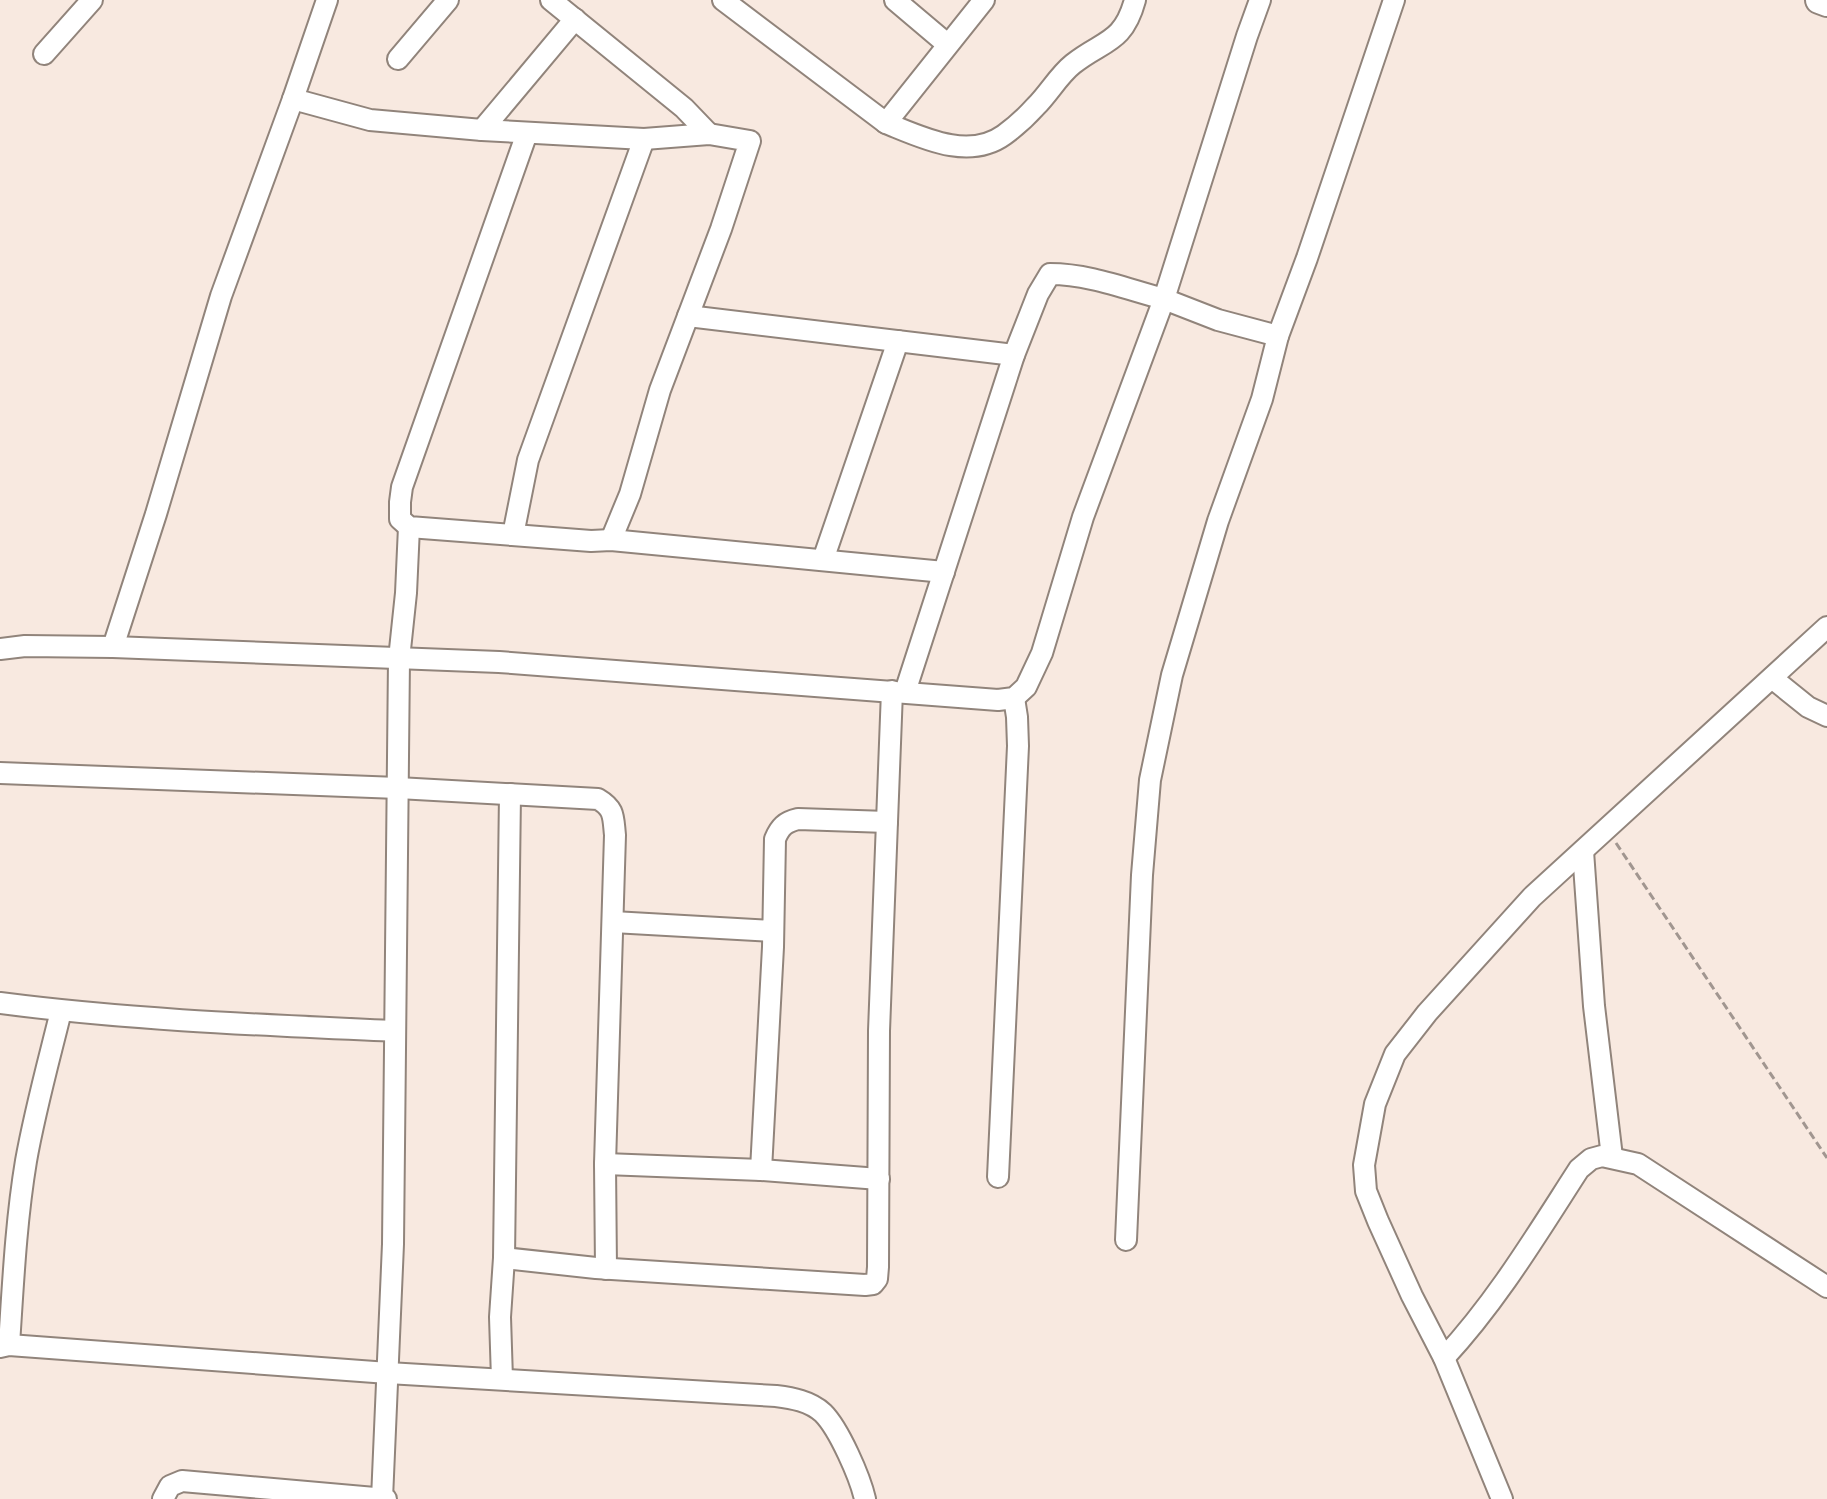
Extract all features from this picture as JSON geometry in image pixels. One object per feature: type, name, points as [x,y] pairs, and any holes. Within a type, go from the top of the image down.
[{"type":"main road","points":[[1819,0],[1827,3]]},
{"type":"street","points":[[44,54],[92,0]]},
{"type":"street","points":[[113,647],[221,296],[327,0]]},
{"type":"street","points":[[398,59],[448,0]]},
{"type":"street","points":[[551,0],[684,108],[709,134]]},
{"type":"street","points":[[723,0],[886,123],[933,141],[960,147],[1002,137],[1036,106],[1070,66],[1118,34],[1131,16],[1135,0]]},
{"type":"street","points":[[895,0],[947,44]]},
{"type":"street","points":[[886,123],[984,0]]},
{"type":"street","points":[[0,649],[25,646],[113,647],[499,662],[998,700],[1014,698],[1026,687],[1042,653],[1083,517],[1164,299],[1260,0]]},
{"type":"street","points":[[1126,1240],[1142,875],[1150,780],[1172,675],[1218,521],[1262,399],[1278,336],[1394,0]]},
{"type":"street","points":[[482,130],[575,19]]},
{"type":"street","points":[[293,99],[370,120],[644,139],[709,134],[750,141],[721,229],[660,390],[630,494],[611,540]]},
{"type":"street","points":[[527,133],[402,487],[400,519],[409,527],[611,540],[944,572]]},
{"type":"street","points":[[513,535],[528,460],[644,139]]},
{"type":"street","points":[[504,1258],[606,1269],[873,1284],[877,1279],[878,1267],[879,1031],[887,822],[899,691],[944,572],[1014,355],[1038,294],[1050,274],[1067,274],[1164,299],[1218,320],[1278,336]]},
{"type":"street","points":[[688,316],[1014,355]]},
{"type":"street","points":[[823,560],[898,341]]},
{"type":"street","points":[[383,1499],[393,1244],[399,659],[409,527]]},
{"type":"street","points":[[1502,1499],[1444,1358],[1412,1296],[1366,1191],[1364,1165],[1375,1104],[1395,1054],[1427,1013],[1532,897],[1827,627]]},
{"type":"street","points":[[1772,678],[1808,707],[1827,716]]},
{"type":"street","points":[[998,1177],[1018,746],[1014,698]]},
{"type":"street","points":[[0,773],[398,788],[598,799],[608,805],[614,817],[615,835],[605,1164],[606,1269]]},
{"type":"street","points":[[502,1379],[500,1317],[504,1258],[510,794]]},
{"type":"street","points":[[761,1170],[775,839],[779,829],[788,821],[798,819],[887,822]]},
{"type":"street","points":[[1583,851],[1594,1006],[1612,1157]]},
{"type":"street","points":[[613,922],[773,931]]},
{"type":"street","points":[[0,1003],[192,1021],[395,1031]]},
{"type":"street","points":[[61,1011],[26,1163],[4,1346],[800,1400],[823,1413],[840,1438],[865,1499]]},
{"type":"street","points":[[1444,1358],[1492,1303],[1579,1169],[1591,1159],[1602,1156],[1638,1164],[1827,1287]]},
{"type":"street","points":[[605,1164],[761,1170],[879,1179]]},
{"type":"street","points":[[163,1499],[170,1486],[182,1481],[383,1499]]},
{"type":"street","points":[[276,1499],[276,1490],[383,1499]]},
{"type":"path","points":[[1607,830],[1827,1158]]}]
